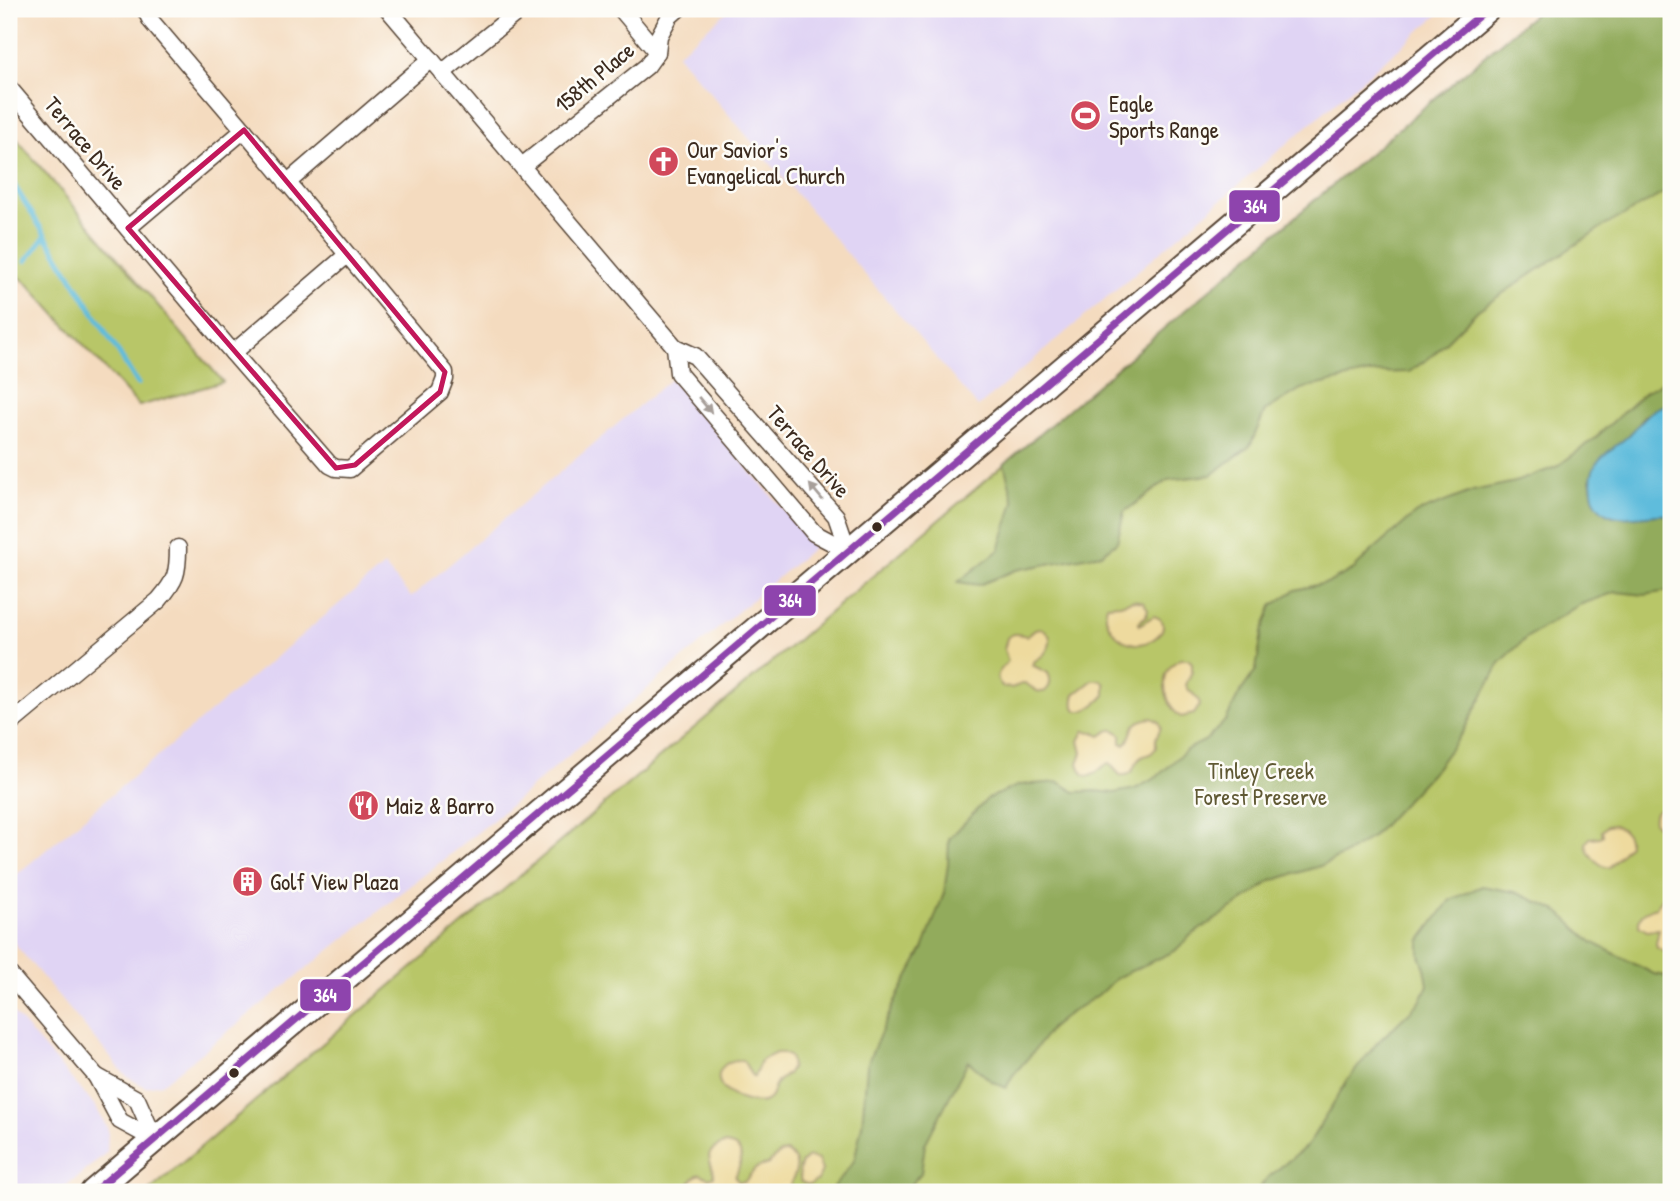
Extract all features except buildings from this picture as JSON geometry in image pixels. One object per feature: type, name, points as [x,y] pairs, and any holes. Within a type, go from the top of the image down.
[{"type":"main road","points":[[93,1192],[1487,9]]},
{"type":"street","name":"Terrace Drive","points":[[9,88],[330,465],[343,470],[350,468],[440,392],[445,372],[151,21],[145,9]]},
{"type":"street","name":"Terrace Drive","points":[[388,9],[675,347],[695,356],[810,485],[836,516],[848,551]]},
{"type":"street","points":[[442,73],[522,9]]},
{"type":"street","points":[[621,9],[657,52]]},
{"type":"street","name":"158th Place","points":[[522,166],[647,66],[657,52],[659,36],[670,16],[678,9]]},
{"type":"street","points":[[287,183],[431,59]]},
{"type":"street","points":[[128,228],[244,130]]},
{"type":"street","points":[[233,353],[347,256]]},
{"type":"street","name":"Terrace Drive","points":[[675,347],[678,373],[814,533],[848,551]]},
{"type":"street","points":[[9,725],[159,600],[173,583],[178,567],[178,548]]},
{"type":"street","points":[[9,974],[96,1076],[120,1121],[155,1140]]},
{"type":"street","points":[[96,1076],[137,1099],[155,1140]]},
{"type":"highlighted area","points":[[244,130],[445,372],[440,392],[355,465],[336,468],[128,228]]},
{"type":"shaded area","points":[[730,9],[1445,9],[978,407],[677,54]]},
{"type":"shaded area","points":[[671,379],[815,546],[493,820],[162,1084],[145,1087],[126,1076],[9,937],[9,881],[384,566],[411,597]]},
{"type":"shaded area","points":[[9,1008],[96,1107],[108,1130],[107,1152],[60,1192],[9,1192]]},
{"type":"green space","name":"Tinley Creek Forest Preserve","points":[[1540,9],[1671,9],[1671,1192],[148,1192]]},
{"type":"green space","points":[[1540,9],[1671,9],[1671,189],[1599,229],[1478,310],[1433,355],[1409,372],[1370,373],[1301,389],[1265,411],[1250,446],[1211,475],[1168,480],[1124,512],[1117,542],[1101,554],[1016,570],[979,585],[958,582],[999,550],[1014,502],[1004,464]]},
{"type":"green space","points":[[9,130],[223,382],[139,406],[29,285],[9,268]]},
{"type":"green space","points":[[1671,377],[1671,405],[1644,416],[1636,429],[1590,480],[1594,500],[1671,515],[1671,592],[1645,595],[1616,592],[1579,605],[1526,638],[1500,663],[1464,730],[1436,768],[1372,837],[1320,866],[1271,881],[1190,936],[1175,951],[1118,977],[1098,995],[1050,1029],[1013,1075],[1006,1088],[991,1081],[968,1061],[925,1144],[921,1173],[904,1192],[830,1192],[854,1161],[862,1125],[867,1066],[895,1001],[923,949],[944,893],[949,839],[987,799],[1019,785],[1059,782],[1075,792],[1114,793],[1135,789],[1157,777],[1186,750],[1206,740],[1226,720],[1239,694],[1256,670],[1262,632],[1272,606],[1295,590],[1330,582],[1354,569],[1416,513],[1473,491],[1515,482],[1556,467],[1593,440],[1645,392]]},
{"type":"green space","points":[[1482,886],[1515,892],[1558,911],[1592,942],[1654,974],[1671,977],[1671,1192],[1256,1192],[1267,1178],[1308,1145],[1347,1081],[1377,1043],[1420,1002],[1428,985],[1420,956],[1420,941],[1450,900]]},
{"type":"sand","points":[[1133,600],[1143,602],[1148,609],[1139,625],[1154,616],[1161,620],[1163,626],[1154,639],[1145,643],[1134,644],[1123,640],[1112,630],[1106,618],[1107,605]]},
{"type":"sand","points":[[1040,628],[1047,632],[1050,642],[1045,653],[1032,665],[1048,673],[1048,688],[1044,692],[1037,691],[1025,683],[1011,688],[1003,687],[997,676],[1008,661],[1004,650],[1007,638],[1014,634],[1027,636]]},
{"type":"sand","points":[[1180,659],[1188,659],[1192,663],[1192,671],[1186,685],[1200,705],[1194,714],[1181,717],[1170,705],[1165,682],[1168,671]]},
{"type":"sand","points":[[1093,680],[1101,680],[1105,684],[1105,695],[1089,708],[1078,711],[1075,709],[1075,694]]},
{"type":"sand","points":[[1152,718],[1159,722],[1161,727],[1156,748],[1139,760],[1132,772],[1120,775],[1109,763],[1092,775],[1085,775],[1081,771],[1078,763],[1082,753],[1079,741],[1084,731],[1100,736],[1110,730],[1115,731],[1121,735],[1121,743],[1125,745],[1135,725]]},
{"type":"sand","points":[[1671,803],[1671,829],[1659,827],[1654,820],[1655,812]]},
{"type":"sand","points":[[1614,825],[1625,832],[1629,845],[1609,868],[1594,859],[1588,852],[1586,843],[1590,838],[1603,835],[1602,831],[1607,826]]},
{"type":"sand","points":[[1671,894],[1671,951],[1663,951],[1657,948],[1656,943],[1659,929],[1647,931],[1639,926],[1639,922],[1643,913],[1656,907],[1664,897]]},
{"type":"sand","points":[[776,1053],[790,1057],[791,1067],[776,1084],[769,1099],[763,1102],[744,1101],[726,1091],[720,1084],[719,1076],[728,1062],[742,1060],[754,1077],[761,1060]]},
{"type":"sand","points":[[723,1144],[736,1147],[741,1155],[735,1177],[739,1182],[745,1181],[756,1168],[768,1164],[780,1153],[787,1152],[796,1164],[796,1172],[790,1186],[797,1192],[691,1192],[690,1183],[694,1177],[700,1174],[709,1178],[714,1176],[709,1155]]},
{"type":"sand","points":[[809,1157],[818,1160],[822,1170],[818,1180],[809,1185],[801,1182],[800,1171],[801,1164]]},
{"type":"water","points":[[1670,404],[1671,515],[1621,517],[1606,513],[1596,504],[1593,495],[1591,480],[1596,464],[1651,412]]},
{"type":"waterway","points":[[9,177],[138,384]]},
{"type":"waterway","points":[[26,261],[46,235]]},
{"type":"transit line","name":"364","points":[[93,1192],[1487,9]]},
{"type":"place","name":"Eagle Sports Range","points":[[1086,116]]},
{"type":"place","name":"Our Savior's Evangelical Church","points":[[664,162]]},
{"type":"place","name":"Maiz & Barro","points":[[363,805]]},
{"type":"place","name":"Golf View Plaza","points":[[247,881]]}]
